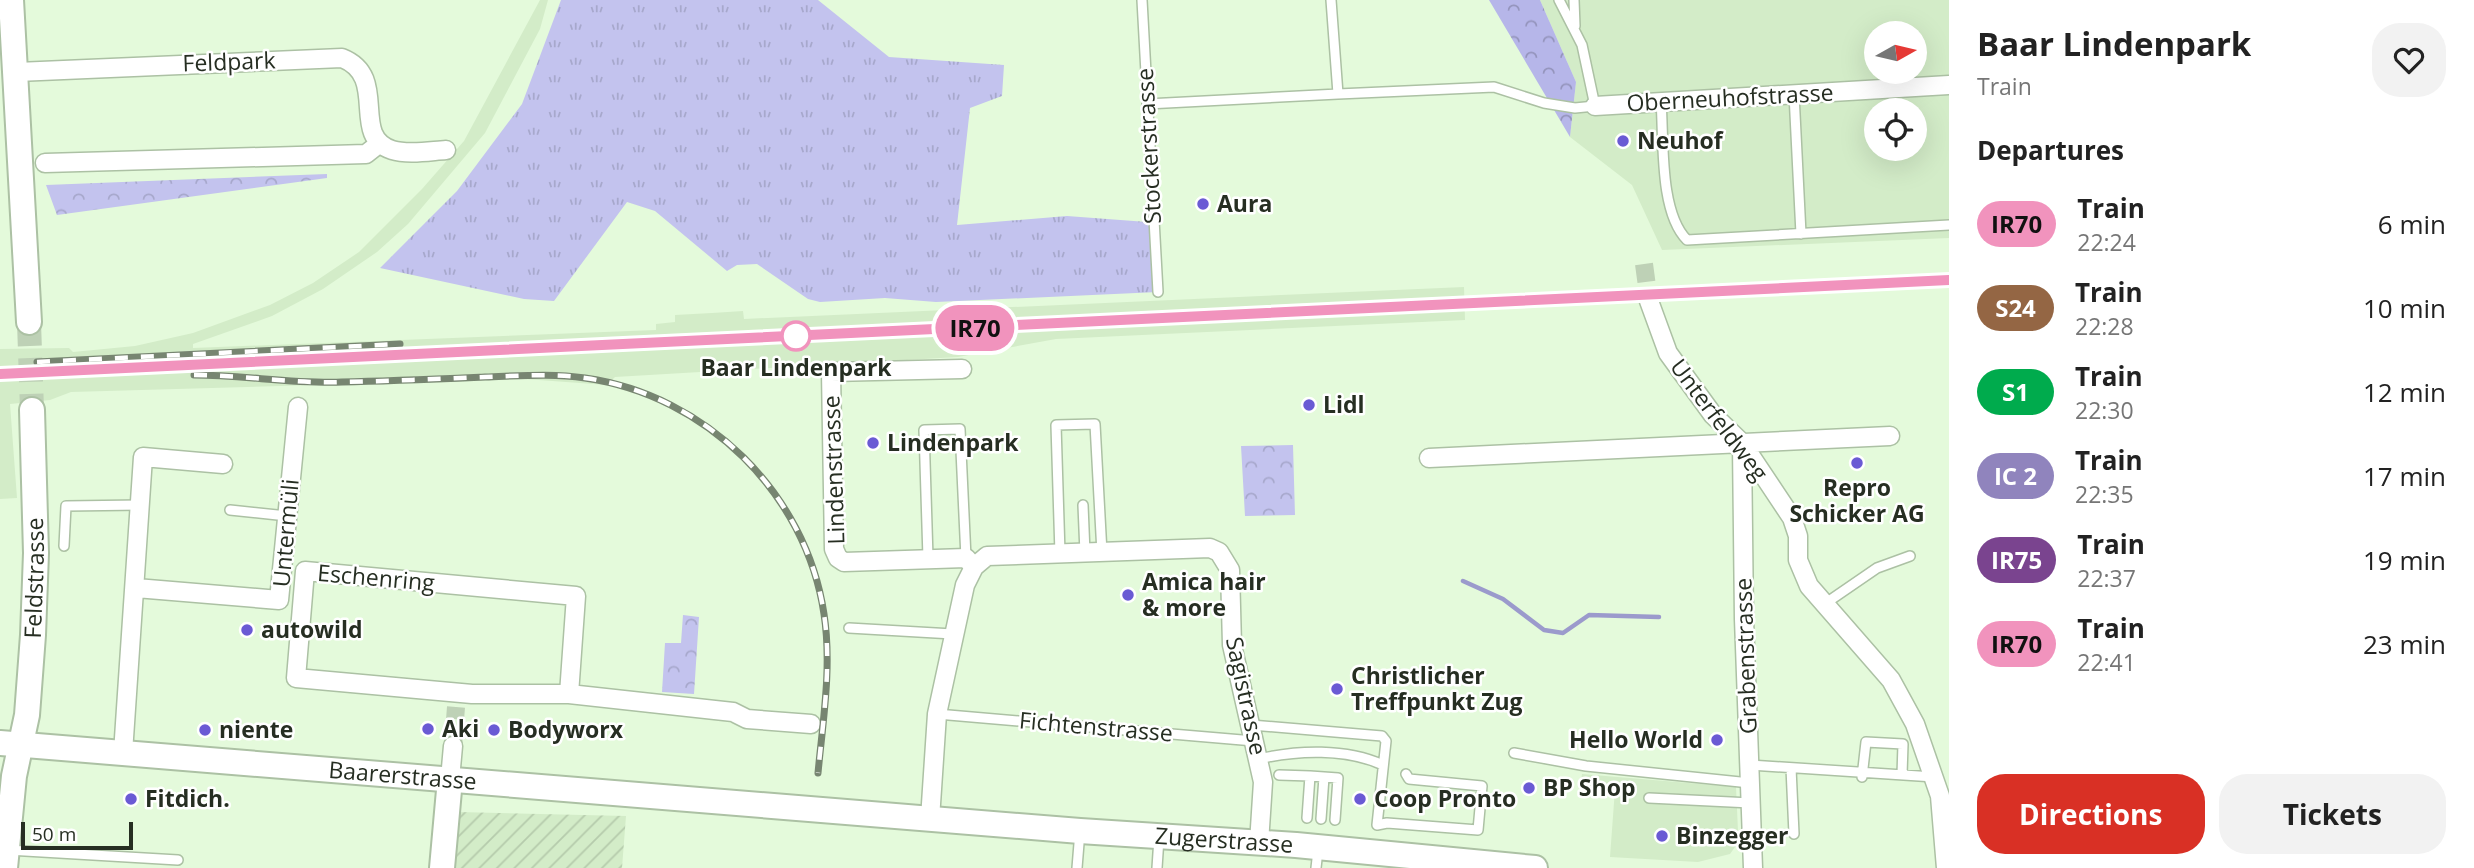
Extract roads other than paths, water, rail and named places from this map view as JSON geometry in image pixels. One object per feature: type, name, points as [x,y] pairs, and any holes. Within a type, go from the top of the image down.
[{"type":"main road","points":[[11,0],[29,322]]},
{"type":"main road","name":"Feldstrasse","points":[[5,859],[14,776],[11,745],[28,707],[36,553],[32,410]]},
{"type":"main road","name":"Baarerstrasse","points":[[11,745],[806,808]]},
{"type":"main road","points":[[442,868],[450,779]]},
{"type":"main road","name":"Zugerstrasse","points":[[806,808],[1259,844],[1317,858],[1535,868]]},
{"type":"street","name":"Feldpark","points":[[17,72],[342,58],[354,63],[363,72],[370,122],[380,143]]},
{"type":"street","name":"Oberneuhofstrasse","points":[[1595,106],[1949,85]]},
{"type":"street","points":[[45,163],[366,154],[380,143],[393,150],[446,150]]},
{"type":"street","name":"Unterfeldweg","points":[[1649,302],[1668,353],[1713,415],[1742,443],[1792,518],[1798,536],[1798,560],[1809,586],[1891,680],[1915,724],[1934,777],[1944,822],[1946,868]]},
{"type":"street","name":"Lindenstrasse","points":[[962,369],[831,372],[834,550],[838,558],[844,562],[928,558],[970,563],[987,556],[1209,548],[1219,552]]},
{"type":"street","name":"Untermüli","points":[[136,588],[279,600],[298,407]]},
{"type":"street","points":[[1429,458],[1890,436]]},
{"type":"street","name":"Grabenstrasse","points":[[1742,443],[1753,868]]},
{"type":"street","points":[[123,753],[143,457],[223,464]]},
{"type":"street","name":"Sagistrasse","points":[[1219,552],[1230,570],[1232,645],[1263,782],[1259,844]]},
{"type":"street","points":[[930,818],[937,714],[970,563]]},
{"type":"street","name":"Eschenring","points":[[569,694],[576,596],[305,571],[296,678],[457,700],[569,694],[586,698],[733,712],[747,719],[811,724]]},
{"type":"street","points":[[450,779],[453,746]]},
{"type":"lane","name":"Stockerstrasse","points":[[1142,0],[1158,292]]},
{"type":"lane","points":[[1331,0],[1338,94]]},
{"type":"lane","points":[[1147,104],[1494,87],[1544,103],[1575,108],[1595,106],[1582,45],[1559,0]]},
{"type":"lane","points":[[1574,0],[1575,31]]},
{"type":"lane","points":[[1794,94],[1801,234]]},
{"type":"lane","points":[[1661,101],[1667,194],[1677,231],[1687,240],[1949,225]]},
{"type":"lane","points":[[1060,554],[1056,425],[1095,424],[1093,553]]},
{"type":"lane","points":[[928,558],[924,430],[960,429],[970,563]]},
{"type":"lane","points":[[64,546],[66,506],[141,505]]},
{"type":"lane","points":[[1083,505],[1093,553]]},
{"type":"lane","points":[[230,510],[287,516]]},
{"type":"lane","points":[[1826,603],[1877,568],[1910,556]]},
{"type":"lane","points":[[849,628],[953,634]]},
{"type":"lane","name":"Fichtenstrasse","points":[[937,714],[1255,742],[1382,736],[1386,741],[1383,765]]},
{"type":"lane","points":[[1255,742],[1293,751],[1368,758],[1383,765],[1377,825],[1387,823],[1478,830],[1482,786],[1409,779],[1406,774]]},
{"type":"lane","points":[[1862,775],[1866,742],[1903,744],[1902,775]]},
{"type":"lane","points":[[1514,753],[1586,766],[1750,774],[1791,768],[1862,775],[1934,777]]},
{"type":"lane","points":[[1791,768],[1794,834]]},
{"type":"lane","points":[[1279,775],[1338,778],[1335,821]]},
{"type":"lane","points":[[1307,818],[1310,776]]},
{"type":"lane","points":[[1321,819],[1324,777]]},
{"type":"lane","points":[[1649,797],[1751,803]]},
{"type":"lane","points":[[1077,868],[1080,831]]},
{"type":"lane","points":[[1157,868],[1159,836]]},
{"type":"lane","points":[[5,859],[178,860]]},
{"type":"waterway","points":[[1463,581],[1503,599],[1544,630],[1563,633],[1589,615],[1659,617]]},
{"type":"tunnel","points":[[1644,264],[1649,301]]},
{"type":"tunnel","points":[[29,322],[32,410]]},
{"type":"tunnel","points":[[453,746],[456,707]]},
{"type":"railway","points":[[0,374],[1949,280]]},
{"type":"railway","points":[[37,362],[400,344]]},
{"type":"railway","points":[[194,375],[324,382],[573,376],[629,388],[671,405],[709,428],[743,457],[772,491],[796,528],[814,570],[824,614],[827,653],[818,773]]},
{"type":"train","name":"IR70","points":[[0,374],[1949,280]]},
{"type":"place","name":"Neuhof","points":[[1623,141]]},
{"type":"place","name":"Aura","points":[[1203,204]]},
{"type":"place","name":"Baar Lindenpark","points":[[796,336]]},
{"type":"place","name":"Lidl","points":[[1309,405]]},
{"type":"place","name":"Lindenpark","points":[[873,443]]},
{"type":"place","name":"Repro Schicker AG","points":[[1857,463]]},
{"type":"place","name":"Amica hair & more","points":[[1128,595]]},
{"type":"place","name":"autowild","points":[[247,630]]},
{"type":"place","name":"Christlicher Treffpunkt Zug","points":[[1337,689]]},
{"type":"place","name":"Aki","points":[[428,729]]},
{"type":"place","name":"niente","points":[[205,730]]},
{"type":"place","name":"Bodyworx","points":[[494,730]]},
{"type":"place","name":"Hello World","points":[[1717,740]]},
{"type":"place","name":"BP Shop","points":[[1529,788]]},
{"type":"place","name":"Fitdich.","points":[[131,799]]},
{"type":"place","name":"Coop Pronto","points":[[1360,799]]},
{"type":"place","name":"Binzegger","points":[[1662,836]]}]
